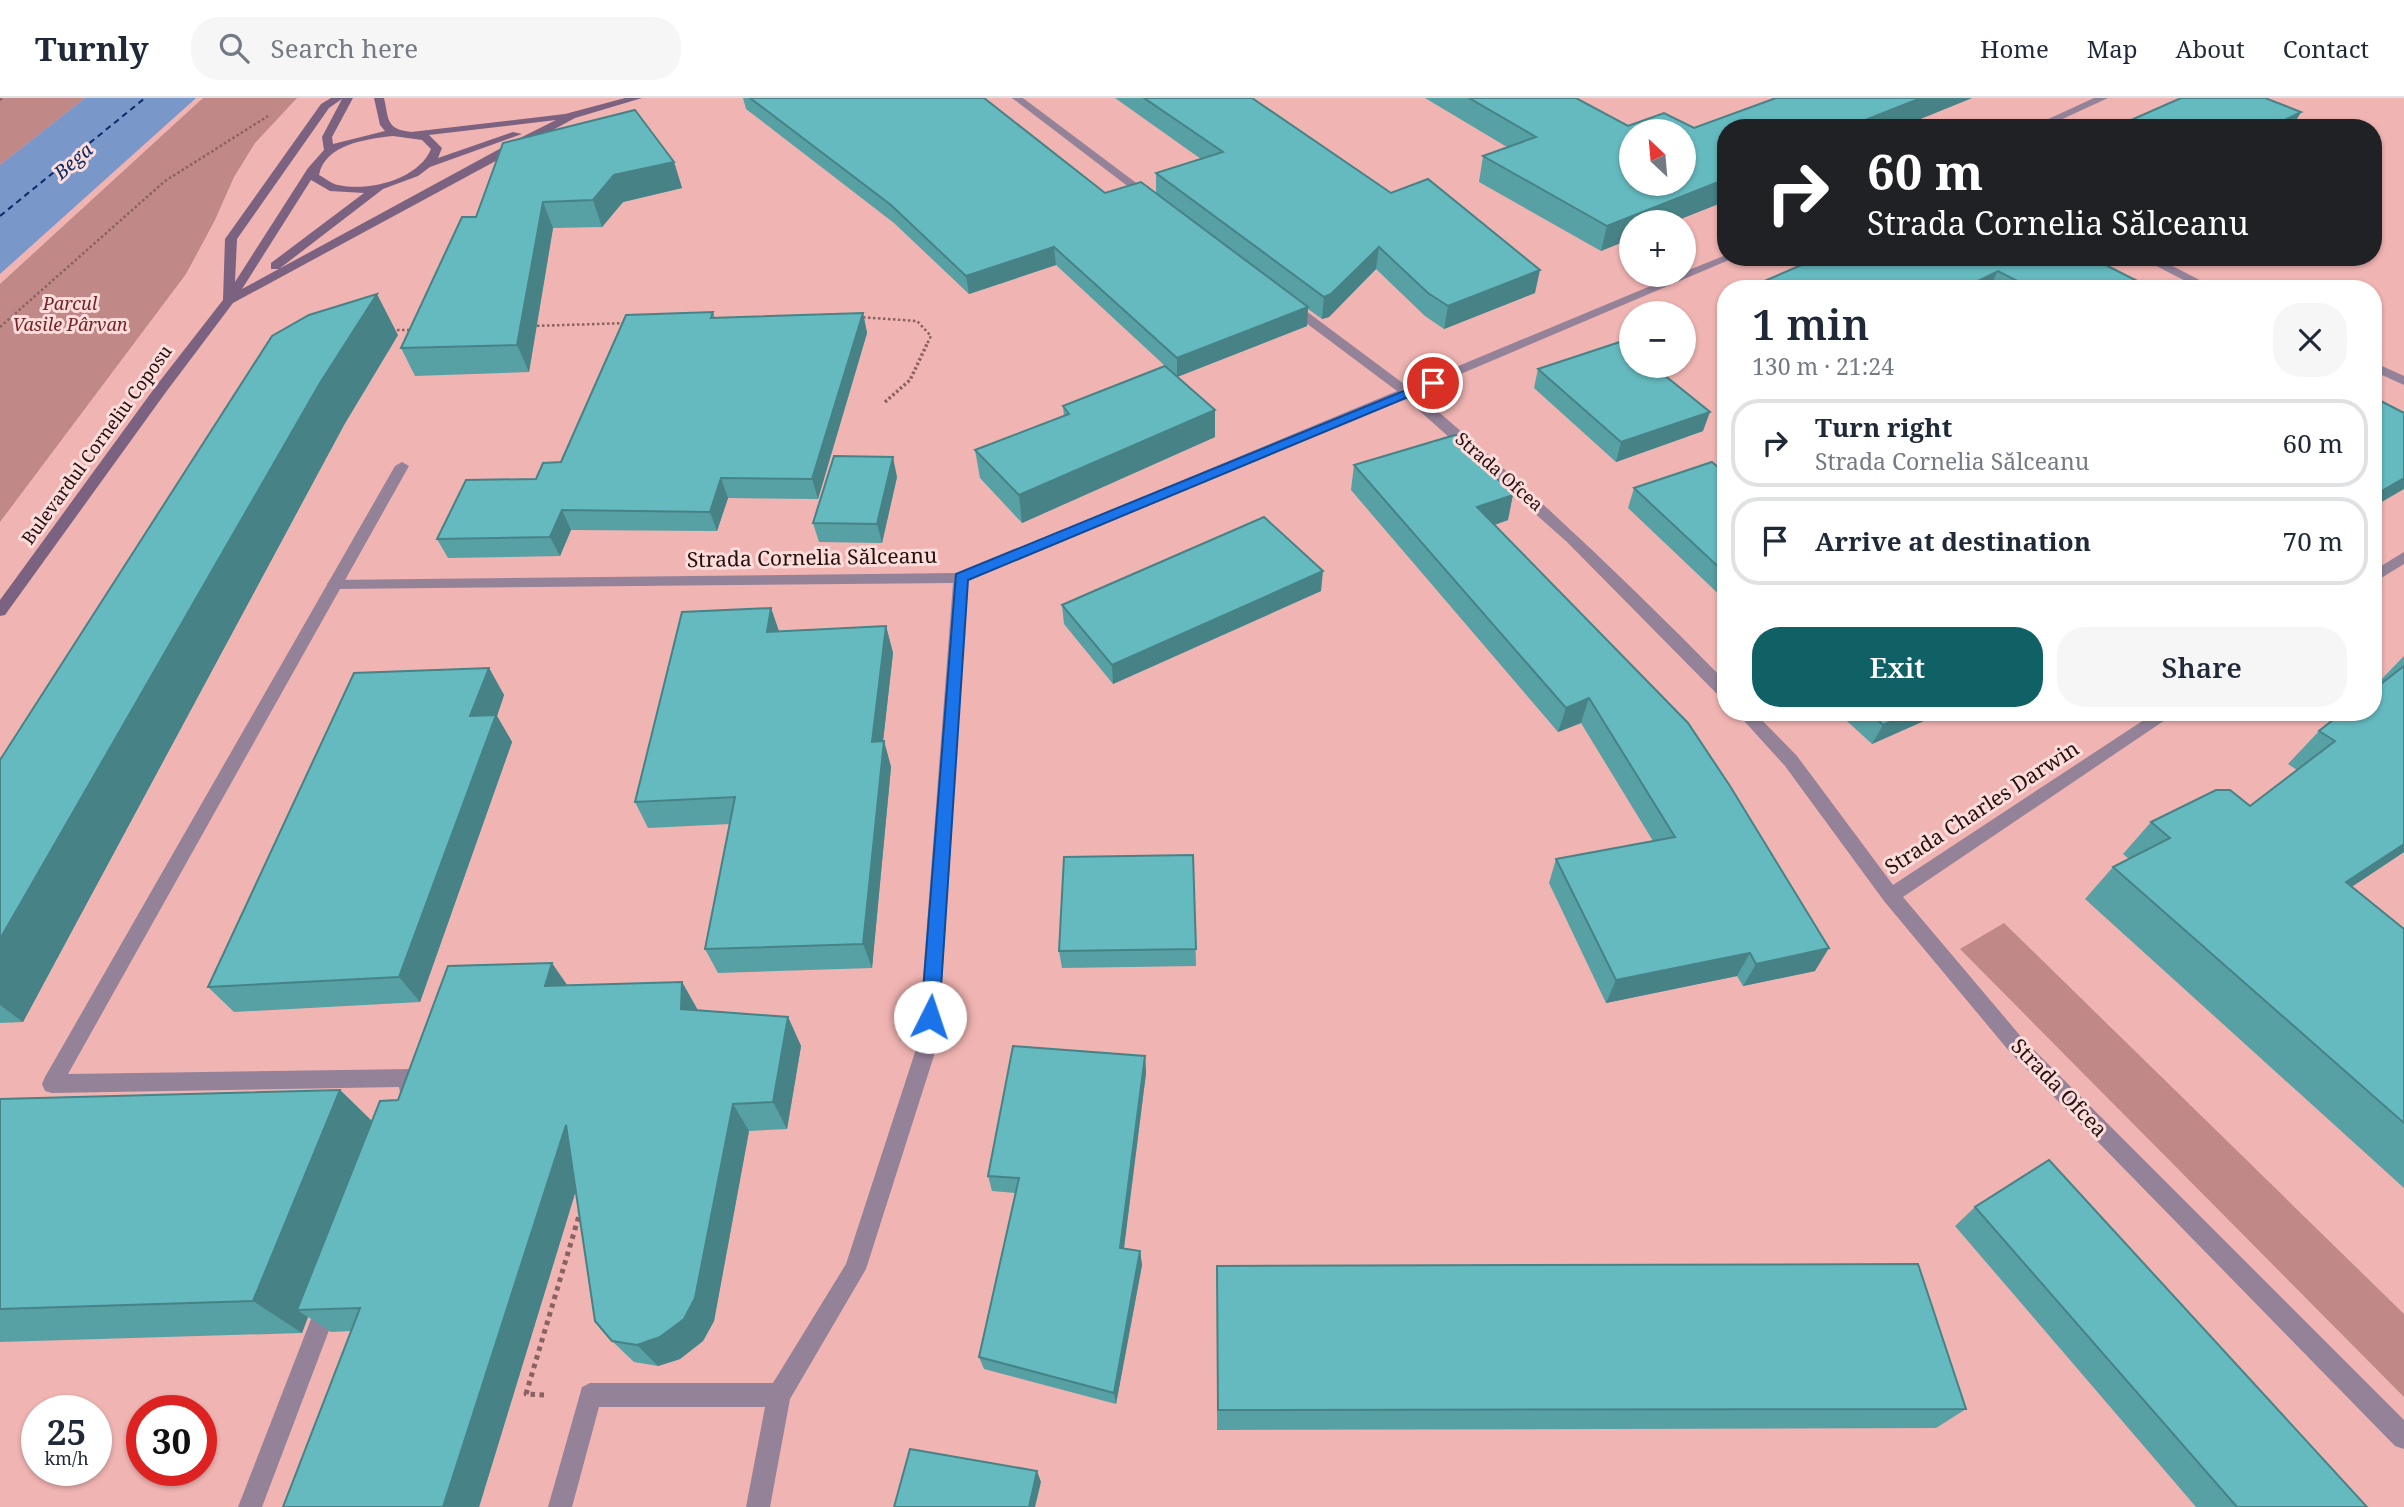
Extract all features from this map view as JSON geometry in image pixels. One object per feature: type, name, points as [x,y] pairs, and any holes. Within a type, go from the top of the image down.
[{"type":"main road","points":[[228,302],[231,239],[325,106],[338,98]]},
{"type":"main road","points":[[348,98],[327,137],[329,150],[358,138],[393,133],[415,134],[575,114]]},
{"type":"main road","points":[[379,98],[385,125],[393,133]]},
{"type":"main road","points":[[313,168],[313,176],[319,182],[330,186],[344,189],[380,186],[410,177],[431,164],[575,114],[637,98]]},
{"type":"main road","points":[[228,302],[575,114]]},
{"type":"main road","points":[[415,134],[434,143],[438,149],[431,164]]},
{"type":"main road","name":"Bulevardul Corneliu Coposu","points":[[0,611],[161,389],[228,302],[318,159],[329,150]]},
{"type":"main road","name":"Bulevardul Corneliu Coposu","points":[[228,302],[380,186]]},
{"type":"street","points":[[1017,98],[1158,205]]},
{"type":"street","points":[[2055,119],[2103,98]]},
{"type":"street","name":"Strada Cornelia Sălceanu","points":[[335,584],[961,578],[1717,262]]},
{"type":"street","points":[[2164,266],[2192,280]]},
{"type":"street","name":"Strada Ofcea","points":[[1278,295],[1408,393],[1536,504],[1627,590],[1717,684]]},
{"type":"street","points":[[2382,370],[2404,381]]},
{"type":"street","points":[[400,1114],[414,1078],[52,1084],[402,466]]},
{"type":"street","points":[[2382,572],[2404,557]]},
{"type":"street","points":[[758,1507],[779,1395],[855,1269],[928,1043],[961,578]]},
{"type":"street","name":"Strada Ofcea","points":[[1753,721],[1791,761],[1891,896],[2016,1045],[2404,1437]]},
{"type":"street","name":"Strada Charles Darwin","points":[[1891,896],[2155,721]]},
{"type":"street","points":[[250,1507],[333,1290]]},
{"type":"street","points":[[560,1507],[590,1395],[779,1395]]},
{"type":"path","points":[[0,327],[165,181],[273,113]]},
{"type":"path","points":[[855,317],[917,321],[931,336],[910,380],[885,402]]},
{"type":"path","points":[[528,326],[639,323]]},
{"type":"path","points":[[390,330],[417,330]]},
{"type":"path","points":[[583,1202],[526,1394],[590,1395]]},
{"type":"green space","points":[[0,98],[85,98],[0,165]]},
{"type":"green space","name":"Parcul Vasile Pârvan","points":[[203,98],[297,98],[255,143],[234,177],[186,274],[0,522],[0,284]]},
{"type":"green space","points":[[2004,923],[2404,1314],[2404,1397],[1960,949]]},
{"type":"water","name":"Bega","points":[[85,98],[196,98],[0,274],[0,165]]},
{"type":"building","points":[[750,98],[984,98],[1105,193],[1141,182],[1308,307],[1177,358],[1054,247],[966,276],[891,205]]},
{"type":"building","points":[[1144,98],[1252,98],[1391,193],[1428,179],[1540,270],[1448,306],[1428,293],[1379,247],[1331,294],[1324,297],[1156,173],[1223,152]]},
{"type":"building","points":[[1469,98],[1576,98],[1619,121],[1619,196],[1683,196],[1648,210],[1619,210],[1619,221],[1607,226],[1483,156],[1536,137]]},
{"type":"building","points":[[1776,98],[1921,98],[1868,119],[1719,119]]},
{"type":"building","points":[[2181,98],[2265,98],[2301,112],[2287,119],[2133,119]]},
{"type":"building","points":[[635,110],[674,162],[614,175],[593,200],[543,202],[517,345],[401,348],[462,217],[476,217],[503,143]]},
{"type":"building","points":[[1664,113],[1676,119],[1647,119]]},
{"type":"building","points":[[1717,120],[1717,183],[1696,191],[1696,127]]},
{"type":"building","points":[[1799,266],[2108,266],[2135,280],[2016,280],[1998,271],[1980,280],[1767,280]]},
{"type":"building","points":[[377,294],[320,383],[0,939],[0,760],[272,336],[309,315]]},
{"type":"building","points":[[713,312],[711,318],[863,313],[812,479],[721,478],[710,512],[562,510],[550,537],[437,539],[466,480],[536,479],[543,463],[561,462],[626,315]]},
{"type":"building","points":[[1619,342],[1619,378],[1668,378],[1710,412],[1621,442],[1538,369]]},
{"type":"building","points":[[1165,366],[1215,410],[1019,495],[975,450],[1069,414],[1063,406]]},
{"type":"building","points":[[2382,402],[2404,413],[2404,478],[2382,491]]},
{"type":"building","points":[[1455,435],[1513,495],[1477,507],[1688,723],[1730,786],[1829,948],[1756,964],[1750,953],[1616,980],[1556,859],[1675,837],[1589,698],[1566,708],[1354,465]]},
{"type":"building","points":[[834,456],[893,457],[877,524],[813,523]]},
{"type":"building","points":[[1712,462],[1717,466],[1717,566],[1634,488]]},
{"type":"building","points":[[1264,517],[1323,571],[1112,665],[1062,605]]},
{"type":"building","points":[[771,608],[767,632],[886,626],[872,742],[884,741],[863,944],[705,949],[735,797],[635,802],[682,612]]},
{"type":"building","points":[[2404,666],[2404,844],[2346,882],[2404,929],[2404,1123],[2113,867],[2170,838],[2151,822],[2216,790],[2230,790],[2250,806],[2335,741],[2319,731],[2332,721],[2382,721],[2382,683]]},
{"type":"building","points":[[489,668],[470,716],[496,715],[399,977],[208,987],[354,673]]},
{"type":"building","points":[[1193,855],[1196,949],[1059,951],[1064,857]]},
{"type":"building","points":[[552,963],[545,986],[682,982],[681,1009],[788,1017],[773,1102],[733,1104],[695,1298],[684,1319],[660,1337],[637,1345],[612,1341],[595,1321],[566,1125],[443,1507],[283,1507],[360,1308],[297,1310],[380,1101],[398,1100],[448,966]]},
{"type":"building","points":[[1013,1046],[1145,1056],[1120,1248],[1140,1251],[1114,1393],[979,1357],[1019,1178],[988,1176]]},
{"type":"building","points":[[340,1090],[253,1301],[0,1309],[0,1099]]},
{"type":"building","points":[[2049,1160],[2367,1507],[2237,1507],[1975,1207]]},
{"type":"building","points":[[1918,1264],[1966,1409],[1218,1410],[1217,1266]]},
{"type":"building","points":[[910,1449],[1037,1471],[1029,1507],[894,1507]]},
{"type":"ferry route","points":[[0,216],[145,98]]},
{"type":"route","points":[[930,1017],[961,578],[1433,383]]}]
